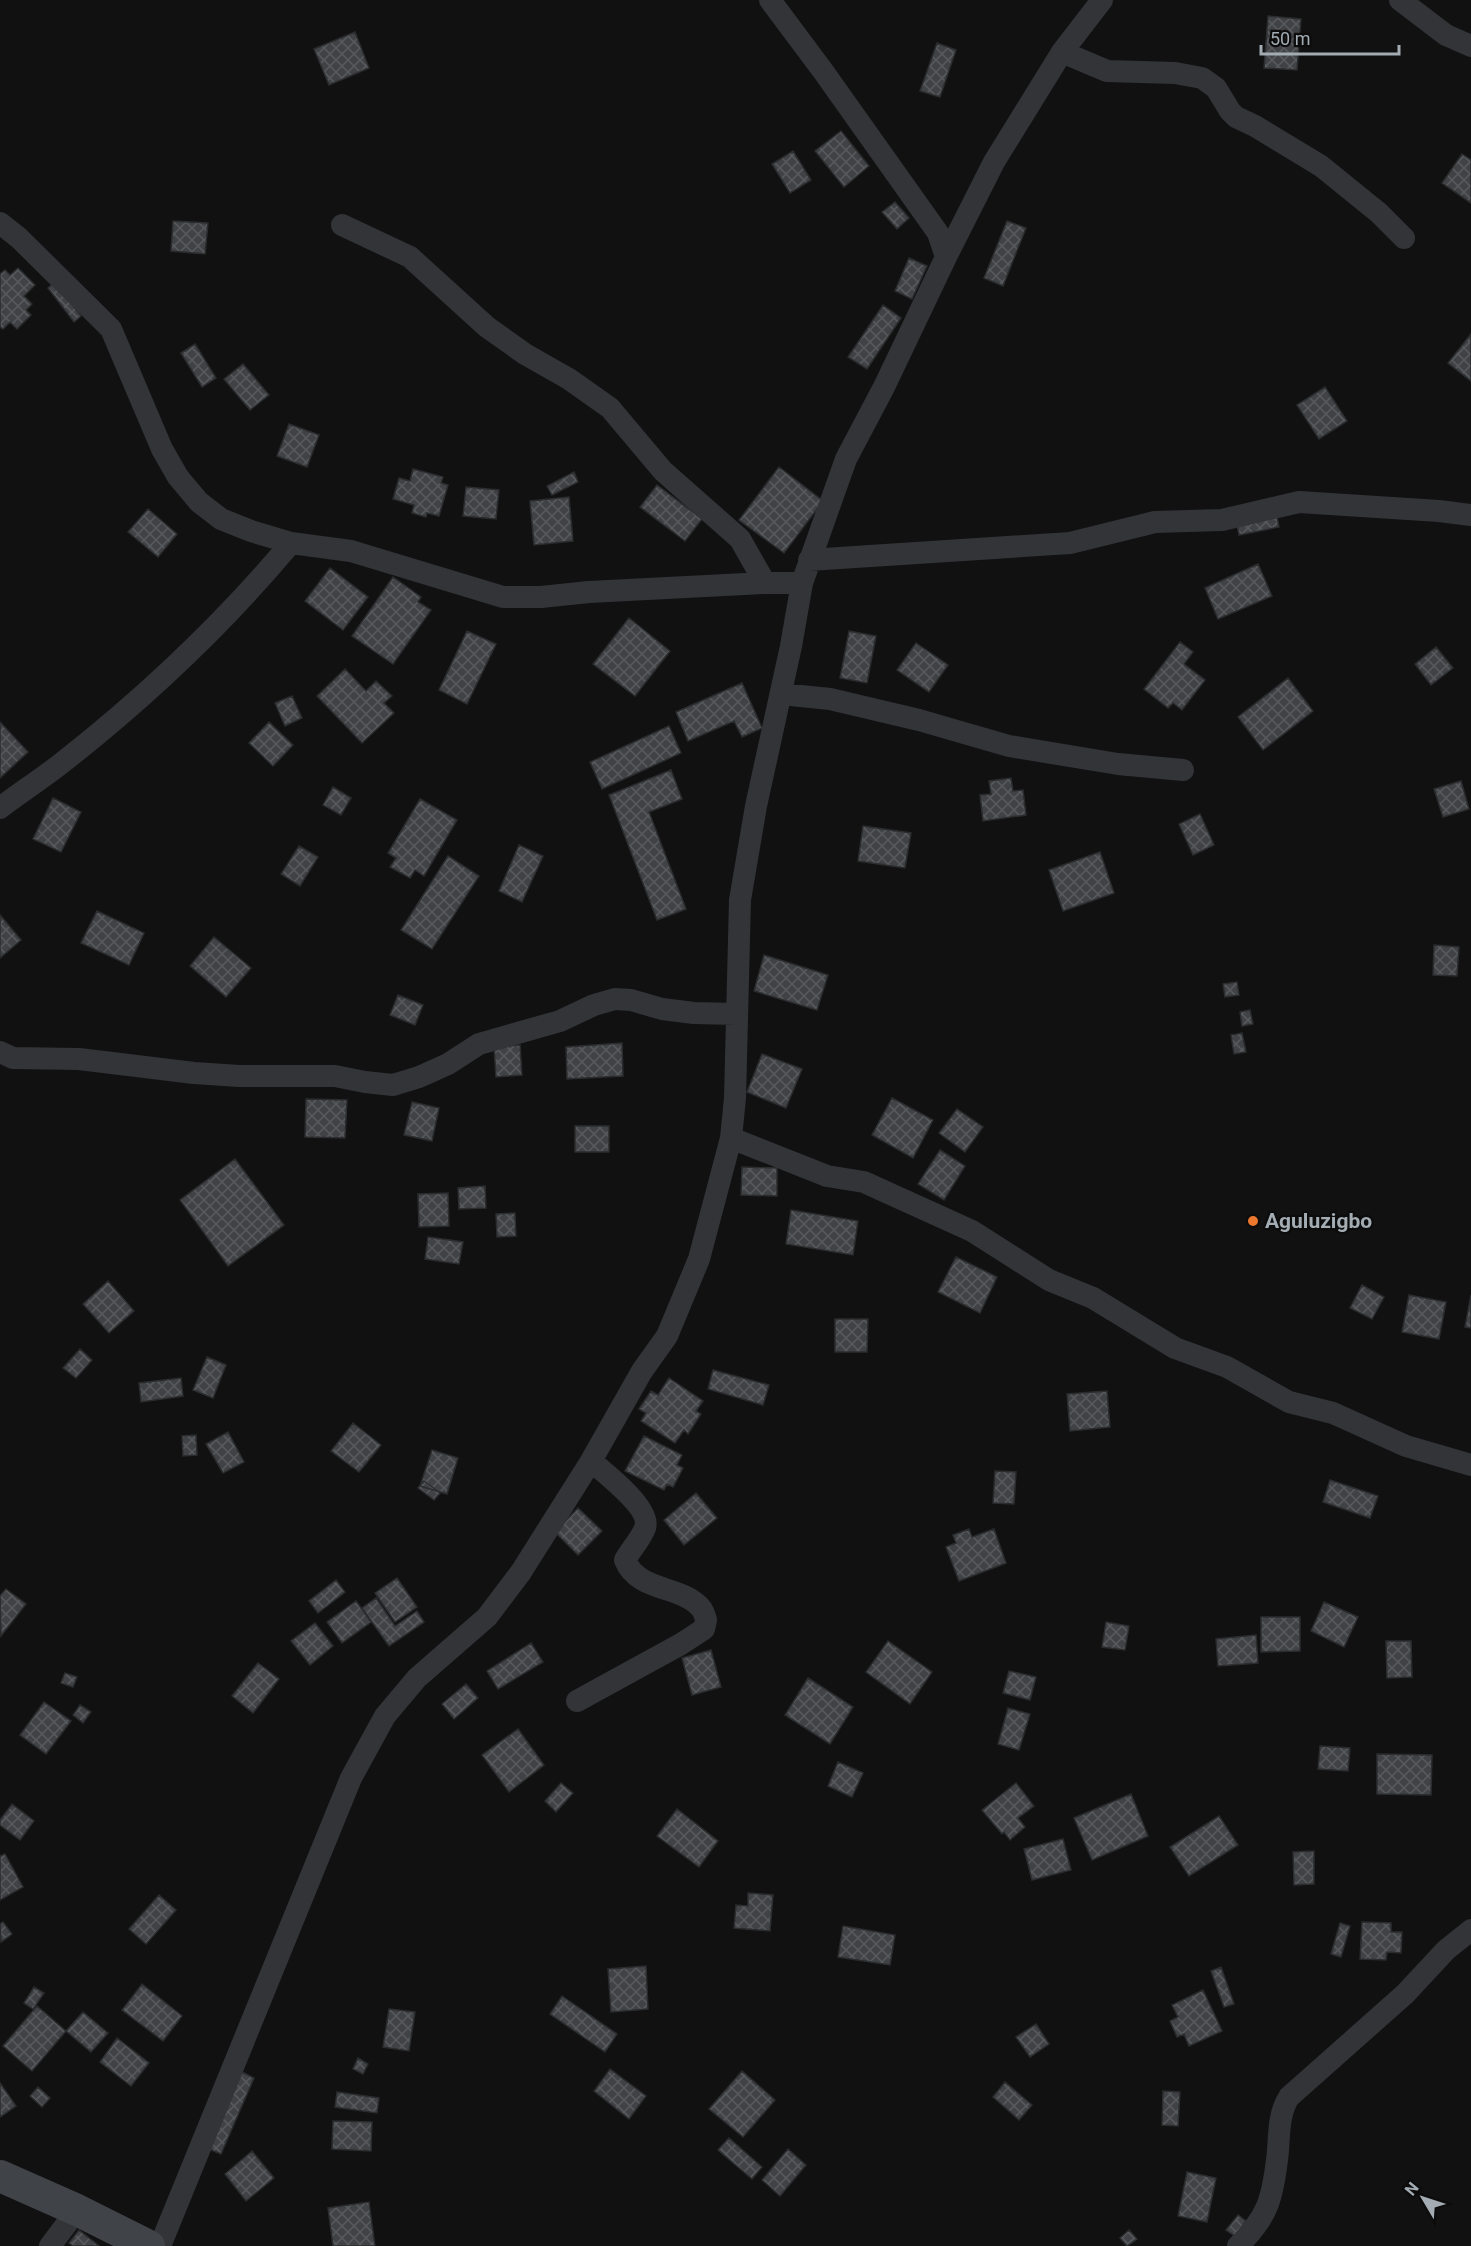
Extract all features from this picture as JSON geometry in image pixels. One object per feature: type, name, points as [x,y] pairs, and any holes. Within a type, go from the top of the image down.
[{"type":"main road","points":[[0,2176],[77,2210],[148,2246]]},
{"type":"street","points":[[770,0],[938,233],[946,256]]},
{"type":"street","points":[[160,2246],[351,1778],[385,1716],[417,1678],[487,1617],[521,1572],[591,1461],[642,1371],[667,1336],[699,1259],[731,1138],[735,1098],[740,900],[756,806],[781,694],[802,583],[809,561],[846,459],[884,387],[946,256],[994,162],[1062,52],[1102,0]]},
{"type":"street","points":[[1400,0],[1446,35],[1471,46]]},
{"type":"street","points":[[1062,52],[1107,71],[1175,73],[1202,78],[1216,88],[1236,117],[1321,166],[1379,213],[1404,238]]},
{"type":"street","points":[[0,223],[19,238],[111,329],[162,449],[178,477],[200,502],[221,519],[291,543],[351,551],[502,597],[541,597],[588,592],[765,582],[802,583]]},
{"type":"street","points":[[342,225],[410,257],[487,327],[610,408],[663,471],[740,539],[765,582]]},
{"type":"street","points":[[809,561],[1070,543],[1155,522],[1222,520],[1299,502],[1471,515]]},
{"type":"street","points":[[0,808],[61,764],[134,704],[203,641],[258,583],[291,543]]},
{"type":"street","points":[[781,694],[830,699],[919,720],[1009,746],[1118,764],[1182,770]]},
{"type":"street","points":[[0,1052],[13,1058],[80,1059],[194,1073],[239,1076],[335,1076],[393,1085],[419,1077],[448,1064],[479,1044],[560,1021],[594,1005],[615,999],[694,1013],[737,1014]]},
{"type":"street","points":[[731,1138],[827,1176],[864,1182],[972,1231],[1049,1280],[1093,1298],[1175,1348],[1227,1368],[1289,1402],[1333,1413],[1406,1446],[1471,1465]]},
{"type":"street","points":[[577,1701],[681,1644],[704,1629],[706,1620],[700,1607],[649,1583],[629,1569],[626,1560],[646,1527],[644,1515],[627,1493],[591,1461]]},
{"type":"street","points":[[1238,2246],[1256,2228],[1266,2212],[1277,2160],[1280,2118],[1283,2106],[1289,2097],[1405,1994],[1439,1956],[1471,1930]]},
{"type":"street","points":[[50,2246],[77,2210]]},
{"type":"building","points":[[1268,16],[1301,19],[1297,70],[1264,68]]},
{"type":"building","points":[[355,32],[369,68],[329,85],[314,49]]},
{"type":"building","points":[[937,43],[956,50],[940,97],[920,91]]},
{"type":"building","points":[[841,131],[869,166],[844,187],[815,151]]},
{"type":"building","points":[[793,151],[811,180],[790,193],[772,164]]},
{"type":"building","points":[[1462,154],[1471,160],[1471,203],[1442,183]]},
{"type":"building","points":[[895,202],[909,218],[897,229],[882,212]]},
{"type":"building","points":[[173,221],[208,223],[205,254],[171,251]]},
{"type":"building","points":[[1007,221],[1026,228],[1003,286],[984,278]]},
{"type":"building","points":[[909,258],[927,266],[912,299],[895,291]]},
{"type":"building","points":[[18,268],[35,285],[24,296],[32,304],[26,310],[31,315],[17,329],[10,322],[3,329],[0,327],[0,274],[5,270],[10,275]]},
{"type":"building","points":[[55,282],[81,316],[74,322],[48,288]]},
{"type":"building","points":[[883,305],[901,318],[867,369],[848,357]]},
{"type":"building","points":[[1471,334],[1471,381],[1448,363]]},
{"type":"building","points":[[195,344],[216,378],[202,387],[181,353]]},
{"type":"building","points":[[243,364],[269,395],[250,410],[224,379]]},
{"type":"building","points":[[1325,387],[1347,421],[1319,439],[1297,405]]},
{"type":"building","points":[[289,424],[319,435],[307,467],[277,456]]},
{"type":"building","points":[[779,467],[823,501],[784,553],[739,520]]},
{"type":"building","points":[[413,469],[443,477],[441,483],[448,485],[439,516],[427,513],[426,517],[412,513],[414,505],[393,499],[399,478],[410,481]]},
{"type":"building","points":[[574,472],[578,482],[552,495],[547,486]]},
{"type":"building","points":[[657,485],[702,519],[685,541],[640,507]]},
{"type":"building","points":[[466,487],[499,490],[496,519],[463,516]]},
{"type":"building","points":[[569,497],[573,541],[534,545],[530,501]]},
{"type":"building","points":[[148,509],[177,534],[158,557],[128,532]]},
{"type":"building","points":[[1277,517],[1279,527],[1239,535],[1237,525]]},
{"type":"building","points":[[1258,564],[1272,596],[1218,619],[1205,588]]},
{"type":"building","points":[[330,568],[368,597],[343,630],[305,601]]},
{"type":"building","points":[[393,577],[421,597],[418,602],[431,610],[393,664],[352,636]]},
{"type":"building","points":[[629,618],[670,651],[635,696],[593,664]]},
{"type":"building","points":[[467,631],[496,644],[467,704],[439,690]]},
{"type":"building","points":[[849,631],[876,636],[867,683],[840,678]]},
{"type":"building","points":[[1180,642],[1193,652],[1184,664],[1205,680],[1182,710],[1173,703],[1168,708],[1144,689]]},
{"type":"building","points":[[916,643],[948,665],[929,692],[897,670]]},
{"type":"building","points":[[1436,647],[1453,668],[1431,685],[1415,664]]},
{"type":"building","points":[[345,669],[366,691],[376,681],[392,696],[384,703],[394,713],[362,743],[317,696]]},
{"type":"building","points":[[1288,678],[1313,711],[1263,750],[1238,717]]},
{"type":"building","points":[[742,683],[762,728],[742,737],[734,721],[688,741],[676,712]]},
{"type":"building","points":[[292,696],[302,718],[285,726],[275,703]]},
{"type":"building","points":[[0,722],[28,752],[0,778]]},
{"type":"building","points":[[269,722],[293,745],[273,766],[249,743]]},
{"type":"building","points":[[669,726],[681,753],[602,789],[590,762]]},
{"type":"building","points":[[671,770],[682,799],[649,812],[686,909],[657,920],[609,795]]},
{"type":"building","points":[[1011,778],[1013,791],[1023,790],[1026,815],[983,821],[980,795],[991,794],[989,781]]},
{"type":"building","points":[[1461,781],[1469,809],[1443,817],[1434,789]]},
{"type":"building","points":[[333,787],[351,798],[341,815],[323,805]]},
{"type":"building","points":[[53,798],[81,812],[61,852],[33,839]]},
{"type":"building","points":[[420,799],[457,820],[424,876],[415,870],[410,878],[390,867],[396,858],[388,853]]},
{"type":"building","points":[[1200,814],[1214,845],[1193,855],[1179,824]]},
{"type":"building","points":[[863,826],[911,833],[905,868],[858,861]]},
{"type":"building","points":[[519,845],[543,856],[522,902],[499,891]]},
{"type":"building","points":[[299,846],[318,857],[300,886],[281,874]]},
{"type":"building","points":[[1100,852],[1114,893],[1063,911],[1049,870]]},
{"type":"building","points":[[448,856],[479,876],[432,949],[401,930]]},
{"type":"building","points":[[97,911],[144,933],[129,965],[81,943]]},
{"type":"building","points":[[0,915],[21,940],[0,958]]},
{"type":"building","points":[[214,937],[251,968],[226,997],[190,966]]},
{"type":"building","points":[[1434,945],[1459,947],[1457,976],[1433,975]]},
{"type":"building","points":[[764,955],[828,975],[817,1010],[754,991]]},
{"type":"building","points":[[1237,982],[1239,995],[1225,997],[1223,984]]},
{"type":"building","points":[[398,995],[423,1005],[415,1025],[390,1015]]},
{"type":"building","points":[[1250,1010],[1253,1024],[1242,1026],[1240,1012]]},
{"type":"building","points":[[1242,1033],[1246,1052],[1234,1054],[1231,1035]]},
{"type":"building","points":[[622,1043],[623,1076],[567,1079],[566,1047]]},
{"type":"building","points":[[520,1045],[522,1075],[496,1077],[494,1047]]},
{"type":"building","points":[[762,1054],[802,1069],[786,1108],[747,1092]]},
{"type":"building","points":[[892,1098],[933,1120],[913,1158],[872,1135]]},
{"type":"building","points":[[306,1099],[347,1100],[345,1138],[305,1137]]},
{"type":"building","points":[[412,1102],[439,1108],[432,1141],[404,1135]]},
{"type":"building","points":[[957,1109],[983,1127],[965,1152],[939,1133]]},
{"type":"building","points":[[575,1126],[609,1126],[609,1152],[575,1152]]},
{"type":"building","points":[[940,1150],[965,1166],[944,1200],[918,1184]]},
{"type":"building","points":[[235,1159],[284,1225],[228,1266],[180,1200]]},
{"type":"building","points":[[742,1167],[777,1168],[777,1196],[741,1195]]},
{"type":"building","points":[[485,1186],[486,1208],[459,1209],[458,1188]]},
{"type":"building","points":[[448,1193],[449,1226],[419,1227],[418,1194]]},
{"type":"building","points":[[791,1210],[858,1221],[853,1255],[786,1244]]},
{"type":"building","points":[[515,1213],[516,1236],[497,1237],[496,1214]]},
{"type":"building","points":[[428,1237],[463,1242],[459,1264],[425,1259]]},
{"type":"building","points":[[956,1257],[997,1277],[980,1313],[938,1292]]},
{"type":"building","points":[[108,1281],[134,1311],[109,1333],[83,1304]]},
{"type":"building","points":[[1362,1285],[1384,1297],[1372,1319],[1350,1308]]},
{"type":"building","points":[[1409,1295],[1446,1302],[1439,1339],[1402,1332]]},
{"type":"building","points":[[1471,1295],[1471,1328],[1465,1327]]},
{"type":"building","points":[[835,1319],[868,1319],[867,1352],[835,1352]]},
{"type":"building","points":[[80,1349],[92,1360],[76,1378],[63,1368]]},
{"type":"building","points":[[207,1357],[226,1365],[213,1398],[193,1390]]},
{"type":"building","points":[[713,1370],[769,1385],[763,1405],[708,1389]]},
{"type":"building","points":[[181,1378],[183,1396],[141,1402],[139,1383]]},
{"type":"building","points":[[669,1378],[703,1401],[696,1411],[701,1414],[688,1434],[684,1430],[675,1443],[641,1421],[646,1413],[639,1409],[651,1391],[658,1395]]},
{"type":"building","points":[[1107,1391],[1110,1427],[1070,1431],[1067,1394]]},
{"type":"building","points":[[353,1423],[381,1445],[359,1472],[331,1451]]},
{"type":"building","points":[[228,1432],[244,1462],[223,1473],[206,1444]]},
{"type":"building","points":[[196,1435],[197,1455],[183,1456],[182,1436]]},
{"type":"building","points":[[644,1436],[682,1455],[677,1465],[683,1468],[673,1487],[667,1484],[664,1490],[625,1471]]},
{"type":"building","points":[[432,1450],[458,1458],[447,1494],[420,1486]]},
{"type":"building","points":[[995,1471],[1016,1472],[1014,1504],[993,1503]]},
{"type":"building","points":[[1330,1480],[1378,1496],[1370,1518],[1323,1502]]},
{"type":"building","points":[[424,1481],[440,1493],[434,1500],[418,1488]]},
{"type":"building","points":[[696,1493],[717,1518],[684,1545],[664,1520]]},
{"type":"building","points":[[578,1508],[602,1531],[578,1555],[555,1532]]},
{"type":"building","points":[[969,1529],[972,1537],[994,1529],[1006,1563],[959,1581],[946,1547],[956,1543],[953,1535]]},
{"type":"building","points":[[397,1578],[417,1607],[395,1622],[375,1593]]},
{"type":"building","points":[[336,1580],[345,1592],[318,1613],[309,1601]]},
{"type":"building","points":[[6,1589],[26,1604],[1,1636],[0,1596]]},
{"type":"building","points":[[376,1598],[395,1626],[417,1611],[424,1622],[389,1646],[362,1608]]},
{"type":"building","points":[[356,1601],[371,1622],[342,1643],[327,1622]]},
{"type":"building","points":[[1324,1602],[1358,1617],[1344,1647],[1311,1631]]},
{"type":"building","points":[[1261,1617],[1300,1617],[1300,1651],[1261,1652]]},
{"type":"building","points":[[1106,1622],[1129,1626],[1125,1650],[1102,1647]]},
{"type":"building","points":[[315,1623],[333,1646],[310,1665],[291,1641]]},
{"type":"building","points":[[1256,1635],[1258,1663],[1218,1666],[1216,1639]]},
{"type":"building","points":[[888,1641],[932,1672],[910,1704],[866,1672]]},
{"type":"building","points":[[1386,1641],[1411,1641],[1412,1677],[1387,1678]]},
{"type":"building","points":[[531,1643],[543,1662],[498,1689],[487,1671]]},
{"type":"building","points":[[711,1650],[721,1687],[692,1695],[682,1658]]},
{"type":"building","points":[[258,1663],[279,1679],[253,1713],[232,1696]]},
{"type":"building","points":[[1009,1671],[1036,1677],[1030,1700],[1003,1693]]},
{"type":"building","points":[[65,1673],[77,1677],[73,1687],[61,1683]]},
{"type":"building","points":[[808,1678],[853,1707],[830,1744],[785,1715]]},
{"type":"building","points":[[466,1684],[478,1698],[454,1719],[442,1704]]},
{"type":"building","points":[[44,1702],[71,1721],[46,1754],[20,1735]]},
{"type":"building","points":[[80,1705],[91,1712],[83,1723],[73,1715]]},
{"type":"building","points":[[1008,1708],[1030,1714],[1019,1750],[998,1744]]},
{"type":"building","points":[[518,1729],[544,1765],[509,1792],[482,1755]]},
{"type":"building","points":[[1320,1746],[1350,1748],[1348,1771],[1318,1769]]},
{"type":"building","points":[[1377,1754],[1432,1755],[1431,1795],[1377,1794]]},
{"type":"building","points":[[838,1762],[863,1773],[852,1797],[828,1786]]},
{"type":"building","points":[[561,1783],[573,1793],[556,1812],[545,1801]]},
{"type":"building","points":[[1016,1783],[1034,1806],[1018,1818],[1025,1827],[1010,1840],[982,1810]]},
{"type":"building","points":[[1131,1794],[1148,1836],[1092,1860],[1074,1818]]},
{"type":"building","points":[[12,1804],[34,1821],[20,1840],[0,1825],[0,1820]]},
{"type":"building","points":[[677,1809],[718,1841],[699,1867],[657,1836]]},
{"type":"building","points":[[1219,1816],[1238,1845],[1189,1876],[1170,1847]]},
{"type":"building","points":[[1063,1839],[1071,1870],[1032,1880],[1024,1849]]},
{"type":"building","points":[[1314,1851],[1314,1884],[1294,1885],[1293,1852]]},
{"type":"building","points":[[5,1854],[23,1887],[0,1900],[0,1856]]},
{"type":"building","points":[[748,1893],[773,1895],[770,1931],[734,1928],[736,1905],[748,1906]]},
{"type":"building","points":[[159,1895],[176,1910],[146,1944],[129,1929]]},
{"type":"building","points":[[3,1922],[12,1934],[1,1942],[0,1924]]},
{"type":"building","points":[[1362,1922],[1391,1923],[1391,1932],[1402,1932],[1401,1953],[1387,1952],[1386,1960],[1360,1959]]},
{"type":"building","points":[[1340,1923],[1350,1926],[1341,1957],[1331,1954]]},
{"type":"building","points":[[843,1926],[895,1935],[890,1965],[838,1957]]},
{"type":"building","points":[[646,1966],[648,2009],[611,2012],[608,1969]]},
{"type":"building","points":[[1221,1967],[1234,2004],[1224,2007],[1211,1971]]},
{"type":"building","points":[[142,1984],[182,2016],[163,2041],[122,2010]]},
{"type":"building","points":[[34,1987],[44,1993],[33,2009],[24,2003]]},
{"type":"building","points":[[1203,1990],[1222,2031],[1189,2046],[1184,2034],[1177,2037],[1170,2021],[1178,2017],[1172,2005]]},
{"type":"building","points":[[562,1996],[617,2034],[605,2052],[550,2014]]},
{"type":"building","points":[[37,2006],[66,2031],[32,2071],[3,2046]]},
{"type":"building","points":[[389,2009],[415,2012],[409,2051],[383,2047]]},
{"type":"building","points":[[83,2012],[108,2033],[91,2052],[66,2031]]},
{"type":"building","points":[[1036,2024],[1049,2044],[1030,2057],[1016,2037]]},
{"type":"building","points":[[117,2038],[149,2063],[131,2086],[100,2062]]},
{"type":"building","points":[[358,2058],[368,2064],[363,2074],[353,2069]]},
{"type":"building","points":[[610,2069],[646,2096],[629,2119],[594,2091]]},
{"type":"building","points":[[742,2071],[775,2100],[743,2137],[709,2109]]},
{"type":"building","points":[[242,2072],[254,2078],[221,2154],[209,2149]]},
{"type":"building","points":[[1005,2082],[1032,2105],[1019,2120],[993,2097]]},
{"type":"building","points":[[0,2083],[16,2106],[0,2117]]},
{"type":"building","points":[[38,2087],[50,2098],[42,2107],[30,2096]]},
{"type":"building","points":[[1163,2091],[1180,2092],[1178,2126],[1162,2125]]},
{"type":"building","points":[[337,2092],[379,2098],[377,2113],[335,2107]]},
{"type":"building","points":[[333,2121],[372,2122],[371,2151],[332,2149]]},
{"type":"building","points":[[729,2138],[762,2167],[752,2179],[718,2150]]},
{"type":"building","points":[[788,2149],[806,2165],[780,2196],[762,2180]]},
{"type":"building","points":[[252,2151],[274,2178],[246,2201],[225,2174]]},
{"type":"building","points":[[1187,2172],[1216,2178],[1207,2222],[1178,2216]]},
{"type":"building","points":[[369,2202],[375,2246],[333,2246],[328,2208]]},
{"type":"building","points":[[1238,2215],[1246,2221],[1235,2236],[1226,2230]]},
{"type":"building","points":[[79,2230],[99,2246],[73,2246],[69,2243]]},
{"type":"building","points":[[1129,2230],[1137,2239],[1127,2246],[1120,2238]]},
{"type":"place","name":"Aguluzigbo","points":[[1253,1221]]}]
